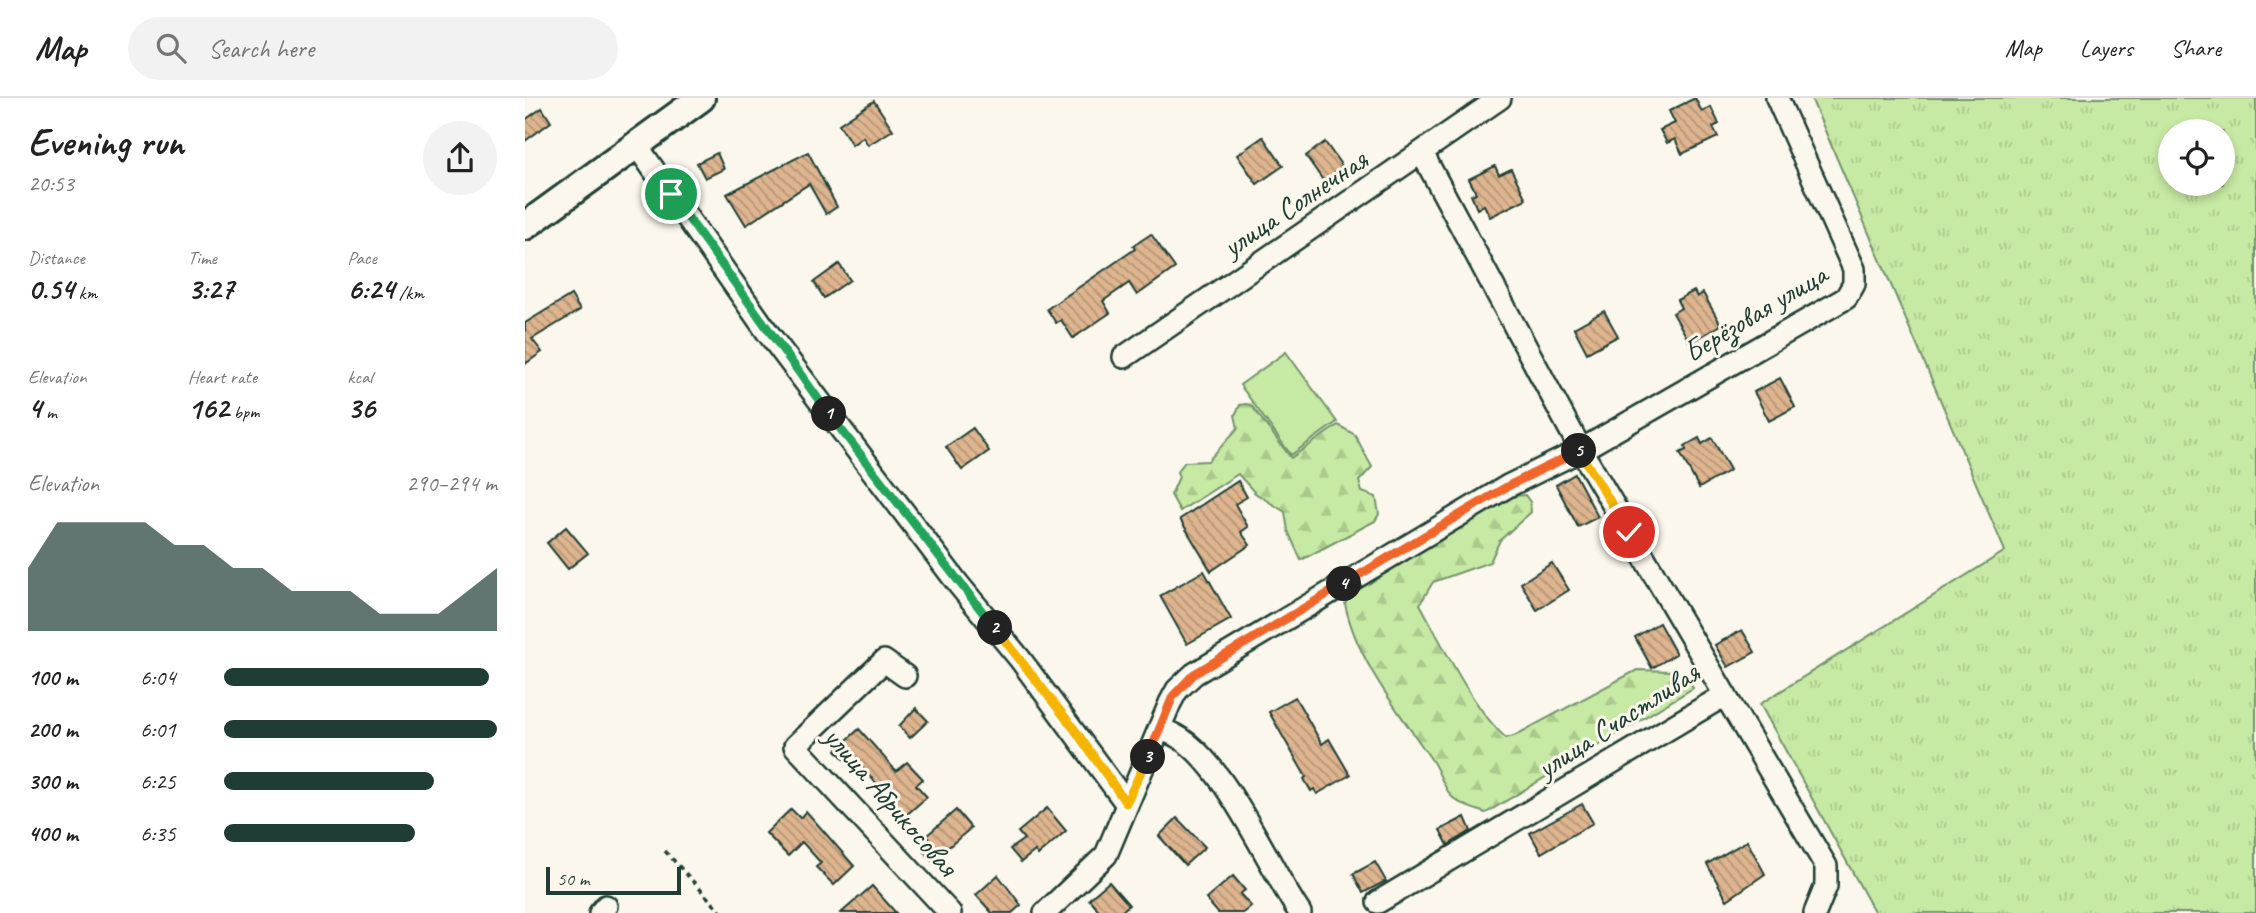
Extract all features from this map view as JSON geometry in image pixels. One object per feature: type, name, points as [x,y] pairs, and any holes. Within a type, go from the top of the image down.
[{"type":"main road","points":[[525,226],[701,98]]},
{"type":"street","name":"улица Солнечная","points":[[1124,357],[1500,98]]},
{"type":"street","name":"Берёзовая улица","points":[[1581,450],[1850,294],[1855,279],[1854,269],[1824,208],[1777,98]]},
{"type":"street","points":[[635,144],[768,332],[959,585],[1036,679],[1126,803]]},
{"type":"street","name":"улица Счастливая","points":[[1378,902],[1725,695],[1581,450],[1422,153]]},
{"type":"street","points":[[1045,913],[1106,855],[1126,803],[1161,730],[1173,696],[1194,674],[1508,486],[1581,450]]},
{"type":"street","name":"улица Абрикосовая","points":[[905,676],[884,661],[795,746],[950,913]]},
{"type":"street","points":[[1725,695],[1826,866],[1826,886],[1815,913]]},
{"type":"street","points":[[1161,730],[1183,739],[1209,766],[1243,814],[1300,913]]},
{"type":"path","points":[[665,851],[722,913]]},
{"type":"green space","points":[[1811,98],[2256,98],[2256,913],[1875,913],[1760,704],[2005,551]]},
{"type":"green space","points":[[1286,352],[1337,422],[1291,455],[1240,385]]},
{"type":"green space","points":[[1240,405],[1251,405],[1291,458],[1338,425],[1355,435],[1372,467],[1359,481],[1362,492],[1376,497],[1379,514],[1375,521],[1301,560],[1288,531],[1285,512],[1255,493],[1238,474],[1180,511],[1171,495],[1179,477],[1177,472],[1185,462],[1208,461],[1238,428],[1235,415]]},
{"type":"green space","points":[[1525,495],[1530,502],[1531,512],[1500,540],[1490,562],[1433,582],[1420,604],[1459,675],[1494,726],[1506,738],[1514,736],[1637,670],[1673,671],[1688,676],[1693,688],[1486,813],[1460,803],[1449,793],[1434,763],[1369,666],[1359,646],[1345,604],[1351,593],[1513,496]]},
{"type":"building","points":[[1695,98],[1702,112],[1711,107],[1719,124],[1713,127],[1718,137],[1682,154],[1675,139],[1667,143],[1660,130],[1675,123],[1669,111]]},
{"type":"building","points":[[874,101],[893,130],[868,145],[863,137],[852,145],[839,124]]},
{"type":"building","points":[[542,108],[551,122],[525,141],[525,120]]},
{"type":"building","points":[[1263,137],[1283,166],[1257,184],[1237,155]]},
{"type":"building","points":[[1325,142],[1344,169],[1325,183],[1306,156]]},
{"type":"building","points":[[808,152],[837,207],[826,214],[809,184],[746,225],[727,194]]},
{"type":"building","points":[[717,153],[724,169],[705,178],[697,163]]},
{"type":"building","points":[[1495,166],[1499,175],[1511,169],[1526,199],[1490,217],[1484,205],[1477,209],[1471,195],[1476,193],[1469,179]]},
{"type":"building","points":[[1151,234],[1175,268],[1137,295],[1129,283],[1103,301],[1110,313],[1073,338],[1061,320],[1056,323],[1047,309],[1135,249],[1133,246]]},
{"type":"building","points":[[839,264],[850,280],[824,298],[814,282]]},
{"type":"building","points":[[1694,291],[1697,297],[1703,293],[1721,325],[1690,343],[1673,313],[1681,308],[1677,300]]},
{"type":"building","points":[[571,295],[580,310],[532,339],[542,352],[525,364],[525,323]]},
{"type":"building","points":[[1604,311],[1618,336],[1587,353],[1574,328]]},
{"type":"building","points":[[1780,378],[1795,407],[1769,421],[1754,392]]},
{"type":"building","points":[[973,428],[989,451],[962,470],[946,447]]},
{"type":"building","points":[[1699,438],[1702,444],[1712,438],[1730,470],[1699,488],[1680,453],[1686,450],[1685,446]]},
{"type":"building","points":[[1575,474],[1598,517],[1578,527],[1556,485]]},
{"type":"building","points":[[1238,481],[1247,497],[1235,504],[1248,527],[1241,532],[1250,545],[1211,571],[1180,519]]},
{"type":"building","points":[[566,527],[588,553],[568,569],[547,543]]},
{"type":"building","points":[[1552,563],[1569,590],[1537,610],[1521,583]]},
{"type":"building","points":[[1204,571],[1231,619],[1187,644],[1160,596]]},
{"type":"building","points":[[1659,623],[1676,654],[1652,668],[1635,637]]},
{"type":"building","points":[[1742,630],[1755,652],[1728,667],[1715,645]]},
{"type":"building","points":[[1295,697],[1322,744],[1329,739],[1350,775],[1317,794],[1314,789],[1311,791],[1304,779],[1306,777],[1269,712]]},
{"type":"building","points":[[916,708],[928,721],[910,738],[899,726]]},
{"type":"building","points":[[859,729],[896,771],[907,762],[923,779],[916,785],[927,797],[905,816],[862,767],[856,772],[836,750]]},
{"type":"building","points":[[1582,804],[1593,823],[1541,853],[1530,833]]},
{"type":"building","points":[[1047,808],[1066,831],[1038,855],[1035,851],[1021,862],[1010,849],[1024,839],[1018,832]]},
{"type":"building","points":[[791,809],[800,818],[806,811],[854,866],[834,885],[816,867],[821,863],[802,842],[788,856],[766,833]]},
{"type":"building","points":[[956,810],[971,828],[932,861],[923,850],[932,843],[926,836]]},
{"type":"building","points":[[1465,817],[1471,831],[1448,845],[1440,830]]},
{"type":"building","points":[[1177,818],[1205,847],[1185,865],[1159,836]]},
{"type":"building","points":[[1747,841],[1765,874],[1727,900],[1707,864]]},
{"type":"building","points":[[1375,862],[1386,881],[1363,893],[1353,874]]},
{"type":"building","points":[[998,875],[1021,905],[1012,913],[992,913],[976,895]]},
{"type":"building","points":[[1233,876],[1245,890],[1240,894],[1251,906],[1243,913],[1218,913],[1206,899]]},
{"type":"building","points":[[1109,882],[1129,905],[1120,913],[1101,913],[1089,899]]},
{"type":"building","points":[[872,886],[896,913],[841,913],[857,899]]},
{"type":"route","points":[[671,194],[768,332],[959,585],[1075,730],[1126,803],[1161,730],[1173,696],[1194,674],[1508,486],[1581,450],[1629,532]]}]
